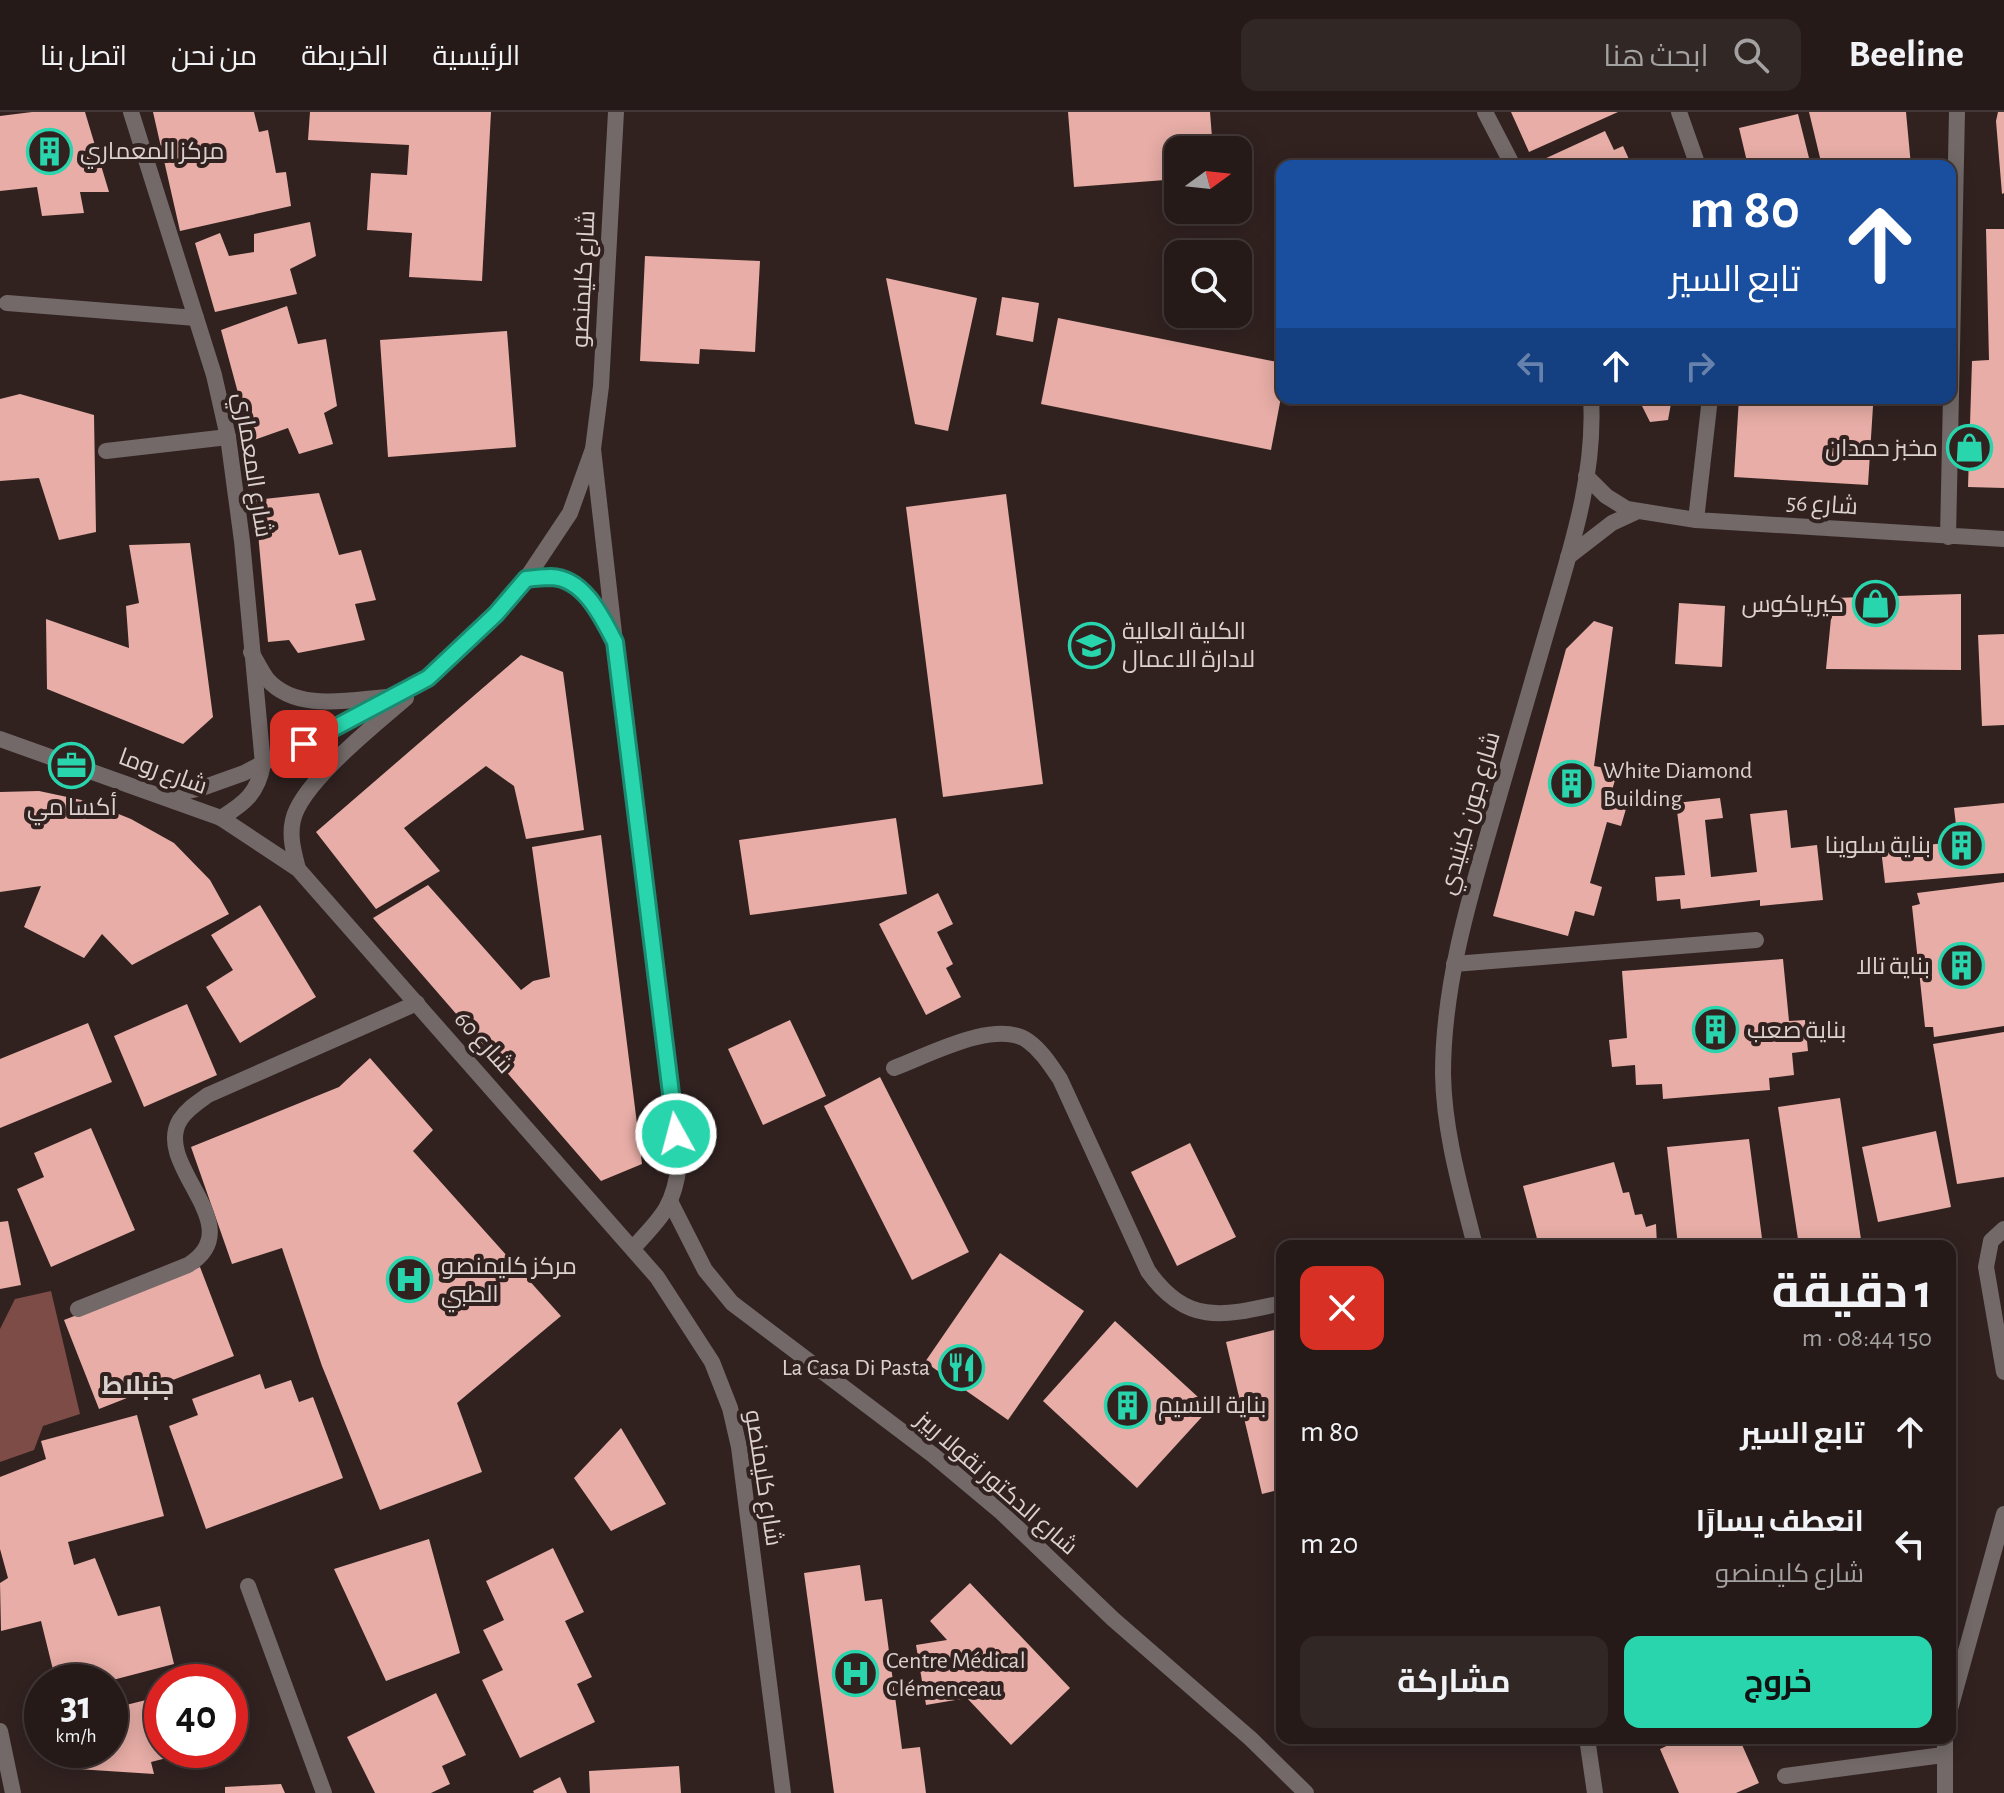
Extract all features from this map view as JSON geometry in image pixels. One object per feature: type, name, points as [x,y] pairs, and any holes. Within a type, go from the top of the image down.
[{"type":"street","name":"شارع المعماري","points":[[131,112],[214,375],[228,437],[242,541],[263,764],[255,793],[221,818]]},
{"type":"street","name":"شارع كليمنصو","points":[[165,797],[202,788],[263,764],[428,678],[496,614],[526,579],[570,513],[593,449],[601,386],[616,112]]},
{"type":"street","points":[[1485,112],[1510,160]]},
{"type":"street","points":[[1679,112],[1696,160]]},
{"type":"street","points":[[1956,160],[1957,112]]},
{"type":"street","points":[[7,303],[196,318]]},
{"type":"street","name":"شارع جون كينيدي","points":[[1473,1240],[1451,1151],[1443,1077],[1444,1041],[1454,964],[1469,898],[1579,520],[1591,443],[1591,404]]},
{"type":"street","points":[[1696,520],[1709,404]]},
{"type":"street","points":[[1948,537],[1951,404]]},
{"type":"street","points":[[106,451],[228,437]]},
{"type":"street","name":"شارع كليمنصو","points":[[593,449],[679,1164],[671,1203],[633,1248],[687,1320],[712,1362],[730,1408],[739,1447],[783,1793]]},
{"type":"street","name":"شارع 56","points":[[1586,476],[1615,503],[1638,511],[1696,520],[2004,539]]},
{"type":"street","points":[[1568,557],[1612,523],[1638,511]]},
{"type":"street","points":[[526,579],[554,577],[569,581],[598,610],[615,642]]},
{"type":"street","points":[[251,652],[267,679],[288,696],[312,702],[392,697]]},
{"type":"street","points":[[298,869],[291,843],[292,821],[299,804],[321,776],[428,678]]},
{"type":"street","name":"شارع روما","points":[[0,739],[221,818],[298,869]]},
{"type":"street","name":"شارع 60","points":[[298,869],[633,1248]]},
{"type":"street","points":[[1454,964],[1756,940]]},
{"type":"street","points":[[78,1309],[188,1265],[201,1257],[207,1247],[210,1236],[205,1212],[177,1153],[175,1134],[179,1120],[190,1108],[208,1095],[417,1003]]},
{"type":"street","points":[[894,1068],[989,1033],[1014,1034],[1028,1041],[1060,1079],[1148,1271],[1158,1285],[1180,1304],[1207,1314],[1232,1314],[1276,1304]]},
{"type":"street","name":"شارع الدكتور نقولا ربيز","points":[[671,1203],[705,1270],[732,1303],[933,1455],[1000,1511],[1113,1619],[1251,1739],[1306,1793]]},
{"type":"street","points":[[2004,1229],[1991,1241],[1986,1267],[2004,1372]]},
{"type":"street","points":[[1956,1687],[2004,1514]]},
{"type":"street","points":[[248,1586],[324,1793]]},
{"type":"street","points":[[0,1731],[13,1793]]},
{"type":"street","points":[[1588,1744],[1595,1793]]},
{"type":"street","points":[[1944,1744],[1945,1793]]},
{"type":"street","points":[[1785,1776],[1943,1755]]},
{"type":"shaded area","points":[[51,1291],[80,1414],[43,1426],[34,1450],[0,1462],[0,1329],[15,1299]]},
{"type":"building","name":"مركز المعماري","points":[[32,112],[85,112],[109,192],[80,192],[84,213],[42,216],[37,187],[0,191],[0,116]]},
{"type":"building","points":[[153,112],[254,112],[259,132],[268,130],[276,173],[286,172],[291,206],[180,231]]},
{"type":"building","points":[[310,112],[491,112],[482,281],[409,277],[412,233],[367,230],[371,173],[407,175],[409,145],[308,140]]},
{"type":"building","points":[[1068,112],[1210,112],[1212,136],[1164,136],[1164,180],[1074,187]]},
{"type":"building","points":[[1511,112],[1618,112],[1529,152]]},
{"type":"building","points":[[1809,112],[1906,112],[1910,160],[1821,160]]},
{"type":"building","points":[[1998,112],[2004,112],[2002,194],[1996,121]]},
{"type":"building","points":[[1798,114],[1810,160],[1747,160],[1739,128]]},
{"type":"building","points":[[1605,131],[1614,150],[1623,146],[1629,160],[1542,160]]},
{"type":"building","points":[[310,222],[316,256],[290,269],[297,294],[215,312],[195,243],[220,233],[229,256],[254,252],[254,234]]},
{"type":"building","points":[[1986,229],[2004,229],[2004,488],[1968,487],[1972,361],[1989,360]]},
{"type":"building","points":[[645,256],[760,261],[755,352],[700,349],[699,364],[640,361]]},
{"type":"building","points":[[886,278],[977,298],[948,431],[915,424]]},
{"type":"building","points":[[1002,297],[1039,303],[1033,342],[996,335]]},
{"type":"building","points":[[287,306],[298,344],[326,339],[337,406],[324,413],[333,444],[299,454],[288,428],[251,441],[221,330]]},
{"type":"building","points":[[1058,318],[1276,362],[1276,404],[1280,404],[1271,450],[1041,404]]},
{"type":"building","points":[[507,331],[516,447],[388,457],[380,340]]},
{"type":"building","points":[[20,394],[94,415],[96,532],[59,540],[39,478],[0,481],[0,399]]},
{"type":"building","points":[[1641,404],[1671,404],[1668,420],[1650,422]]},
{"type":"building","points":[[1739,404],[1873,406],[1868,485],[1734,477]]},
{"type":"building","points":[[319,493],[339,555],[361,550],[376,600],[355,604],[365,640],[298,653],[289,640],[268,642],[255,500]]},
{"type":"building","points":[[1006,494],[1043,784],[943,797],[906,507]]},
{"type":"building","points":[[190,543],[213,717],[183,744],[47,689],[46,619],[129,648],[126,606],[139,603],[129,545]]},
{"type":"building","points":[[1961,594],[1961,670],[1826,669],[1833,598]]},
{"type":"building","points":[[1679,603],[1725,606],[1722,667],[1675,664]]},
{"type":"building","name":"White Diamond Building","points":[[1594,621],[1613,627],[1594,766],[1618,770],[1610,797],[1628,802],[1621,826],[1607,822],[1590,883],[1602,887],[1594,916],[1575,911],[1568,936],[1493,916],[1566,649]]},
{"type":"building","points":[[2004,634],[2004,725],[1982,726],[1978,635]]},
{"type":"building","points":[[521,655],[563,672],[584,830],[526,839],[514,786],[486,766],[404,828],[440,871],[376,909],[316,832]]},
{"type":"building","points":[[39,791],[86,801],[131,819],[174,843],[210,880],[229,914],[132,965],[102,934],[84,958],[24,927],[41,886],[0,892],[0,792]]},
{"type":"building","points":[[1720,798],[1723,818],[1705,820],[1711,877],[1757,872],[1750,814],[1787,810],[1791,848],[1817,845],[1823,900],[1760,906],[1760,900],[1681,909],[1680,899],[1657,901],[1655,877],[1685,875],[1676,803]]},
{"type":"building","name":"بناية سلوينا","points":[[2004,803],[2004,873],[1885,883],[1881,849],[1958,842],[1954,808]]},
{"type":"building","points":[[896,818],[907,894],[750,915],[739,840]]},
{"type":"building","points":[[601,835],[642,1164],[601,1181],[373,918],[428,885],[521,990],[533,981],[550,977],[532,847]]},
{"type":"building","name":"بناية تالا","points":[[2004,882],[2004,1026],[1934,1037],[1933,1027],[1925,1027],[1912,906],[1920,904],[1917,893]]},
{"type":"building","points":[[938,893],[953,924],[937,932],[953,964],[946,968],[961,997],[926,1015],[879,924]]},
{"type":"building","points":[[260,905],[316,997],[240,1043],[206,987],[233,970],[211,935]]},
{"type":"building","name":"بناية صعب","points":[[1783,959],[1789,1021],[1805,1020],[1808,1051],[1792,1053],[1794,1075],[1769,1078],[1770,1090],[1663,1099],[1662,1084],[1636,1085],[1635,1065],[1612,1067],[1609,1040],[1627,1038],[1622,971]]},
{"type":"building","points":[[187,1004],[217,1075],[144,1107],[114,1036]]},
{"type":"building","points":[[790,1020],[826,1096],[763,1125],[728,1049]]},
{"type":"building","points":[[88,1023],[112,1082],[0,1128],[0,1059]]},
{"type":"building","points":[[2004,1032],[2004,1177],[1957,1184],[1933,1044]]},
{"type":"building","name":"مركز كليمنصو الطبي","points":[[370,1058],[433,1130],[413,1151],[561,1316],[457,1403],[482,1472],[380,1510],[322,1366],[282,1248],[232,1264],[191,1147],[339,1087]]},
{"type":"building","points":[[880,1077],[969,1252],[912,1280],[824,1106]]},
{"type":"building","name":"بناية صعب","points":[[1840,1098],[1861,1240],[1798,1240],[1778,1107]]},
{"type":"building","points":[[91,1128],[135,1230],[51,1267],[17,1189],[44,1177],[34,1153]]},
{"type":"building","points":[[1936,1131],[1951,1207],[1878,1222],[1862,1147]]},
{"type":"building","points":[[1749,1139],[1762,1240],[1677,1240],[1667,1147]]},
{"type":"building","points":[[1190,1143],[1236,1237],[1177,1266],[1131,1172]]},
{"type":"building","points":[[1614,1162],[1623,1193],[1629,1192],[1635,1215],[1642,1214],[1646,1227],[1656,1224],[1657,1240],[1537,1240],[1523,1186]]},
{"type":"building","points":[[8,1221],[21,1285],[0,1289],[0,1222]]},
{"type":"building","points":[[1000,1253],[1084,1311],[1008,1420],[925,1362]]},
{"type":"building","points":[[200,1267],[234,1356],[99,1409],[64,1320]]},
{"type":"building","name":"بناية النسيم","points":[[1115,1321],[1210,1408],[1137,1488],[1043,1401]]},
{"type":"building","points":[[1276,1330],[1276,1490],[1262,1494],[1226,1342]]},
{"type":"building","points":[[260,1374],[265,1389],[291,1380],[299,1402],[313,1397],[343,1478],[206,1529],[169,1426],[198,1415],[192,1399]]},
{"type":"building","points":[[137,1415],[164,1516],[68,1542],[74,1565],[95,1558],[118,1616],[160,1606],[174,1664],[144,1664],[144,1672],[128,1676],[128,1664],[52,1664],[41,1621],[1,1631],[0,1583],[8,1578],[0,1549],[0,1477],[46,1459],[41,1441]]},
{"type":"building","points":[[621,1428],[666,1504],[611,1531],[574,1478]]},
{"type":"building","points":[[429,1539],[460,1653],[386,1681],[334,1569]]},
{"type":"building","points":[[553,1548],[584,1612],[565,1621],[592,1677],[577,1684],[595,1722],[520,1758],[482,1680],[503,1670],[483,1630],[504,1620],[486,1581]]},
{"type":"building","name":"Centre Médical Clémenceau","points":[[860,1565],[865,1601],[882,1599],[902,1749],[920,1747],[926,1793],[834,1793],[804,1573]]},
{"type":"building","points":[[970,1583],[1070,1688],[1011,1745],[967,1698],[926,1705],[916,1645],[947,1640],[930,1621]]},
{"type":"building","points":[[436,1693],[466,1755],[442,1766],[450,1784],[431,1793],[375,1793],[347,1737]]},
{"type":"building","points":[[144,1700],[144,1768],[152,1768],[154,1774],[77,1769],[128,1768],[128,1704]]},
{"type":"building","points":[[1671,1744],[1742,1744],[1759,1783],[1736,1793],[1679,1793],[1660,1749]]},
{"type":"building","points":[[679,1766],[681,1793],[590,1793],[589,1771]]},
{"type":"building","points":[[560,1777],[567,1793],[534,1793],[533,1791]]},
{"type":"building","points":[[281,1784],[285,1793],[225,1793],[225,1787]]},
{"type":"place","name":"مركز المعماري","points":[[49,151]]},
{"type":"place","name":"مخبز حمدان","points":[[1969,448]]},
{"type":"place","name":"كيرياكوس","points":[[1875,604]]},
{"type":"place","name":"الكلية العالية لادارة الاعمال","points":[[1091,645]]},
{"type":"place","name":"أكسا مي","points":[[72,765]]},
{"type":"place","name":"White Diamond Building","points":[[1572,784]]},
{"type":"place","name":"بناية سلوينا","points":[[1962,845]]},
{"type":"place","name":"بناية تالا","points":[[1961,966]]},
{"type":"place","name":"بناية صعب","points":[[1716,1030]]},
{"type":"place","name":"مركز كليمنصو الطبي","points":[[410,1280]]},
{"type":"place","name":"La Casa Di Pasta","points":[[961,1367]]},
{"type":"place","name":"بناية النسيم","points":[[1127,1405]]},
{"type":"place","name":"Centre Médical Clémenceau","points":[[855,1674]]},
{"type":"district","name":"جنبلاط","points":[[138,1385]]},
{"type":"route","points":[[304,744],[428,678],[496,614],[526,579],[554,577],[569,581],[581,591],[598,610],[615,642],[676,1134]]}]
